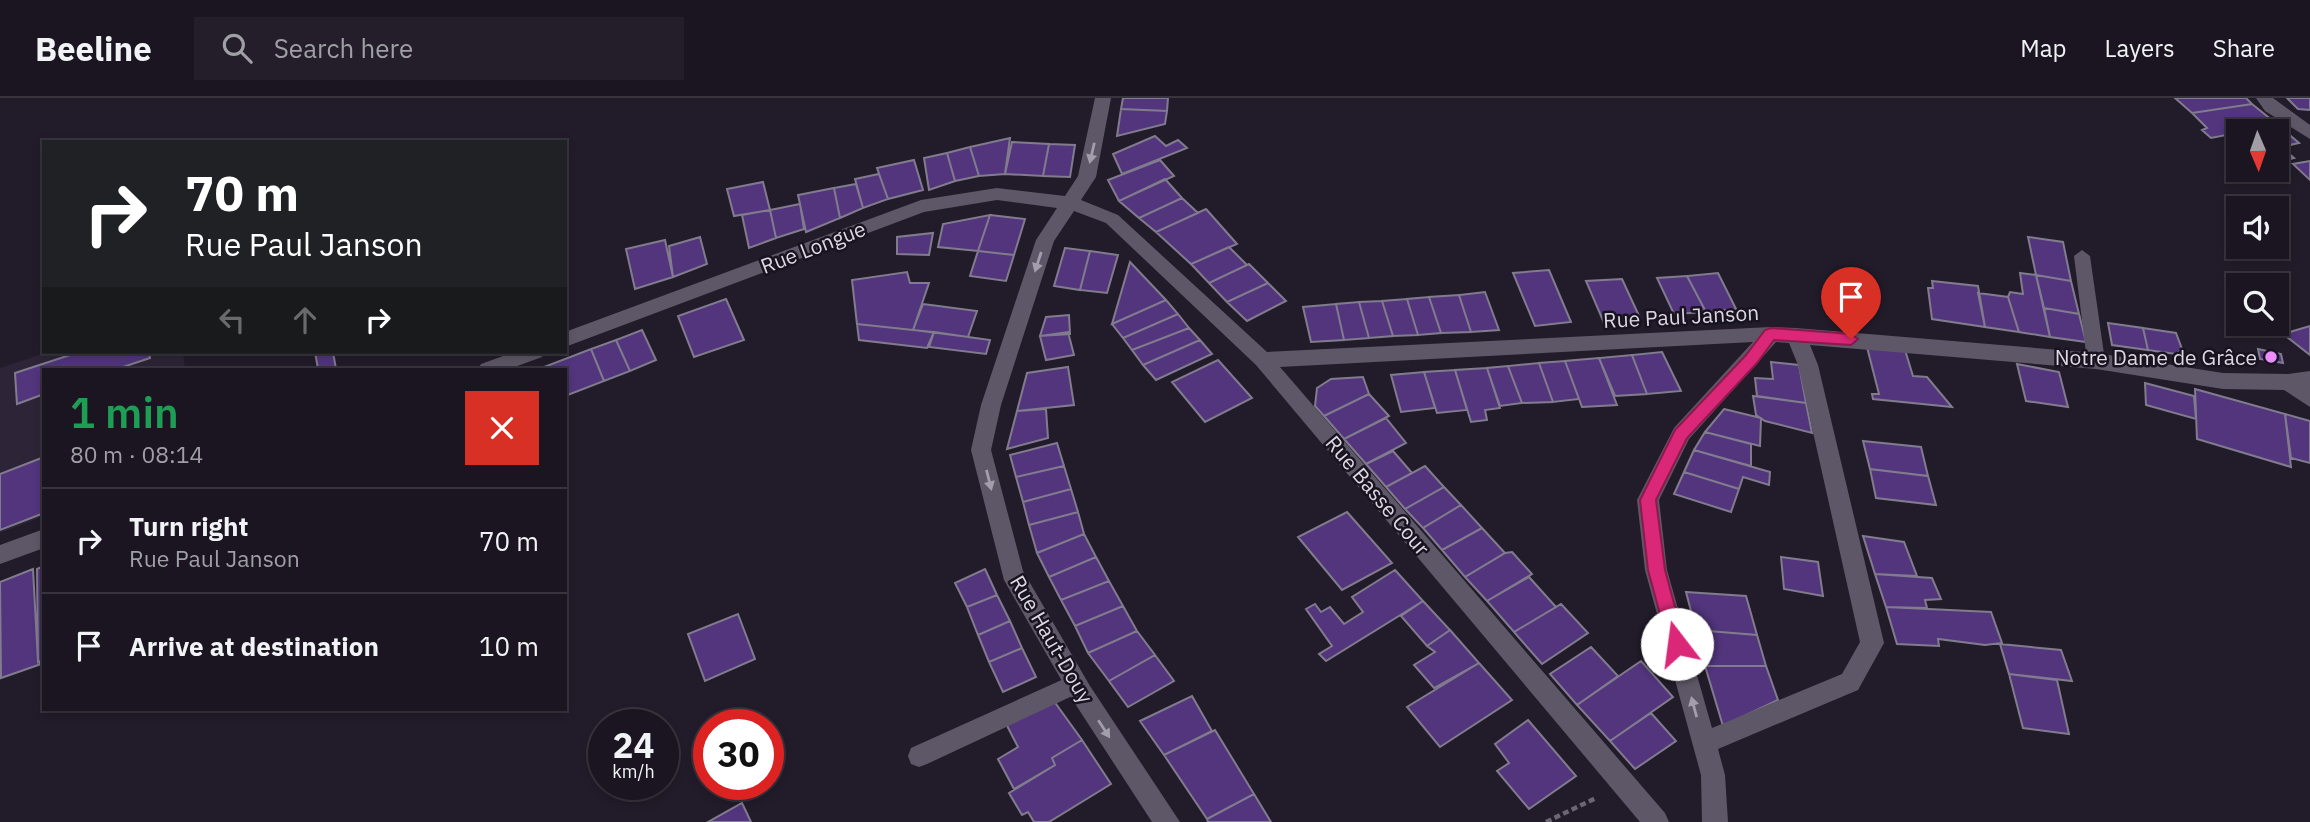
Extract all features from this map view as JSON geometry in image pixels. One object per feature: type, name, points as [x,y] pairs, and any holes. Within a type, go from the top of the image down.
[{"type":"street","name":"Rue Haut-Douy","points":[[1103,98],[1087,177],[1045,240],[991,405],[981,450],[1012,573],[1075,684],[1167,822]]},
{"type":"street","points":[[2264,98],[2271,107],[2310,133]]},
{"type":"street","name":"Rue Longue","points":[[567,339],[921,206],[997,194],[1070,203]]},
{"type":"street","name":"Rue Basse Cour","points":[[1070,203],[1112,219],[1263,360],[1657,822]]},
{"type":"street","points":[[1715,822],[1713,775],[1656,570],[1648,500],[1681,434],[1771,334]]},
{"type":"street","points":[[1704,743],[1850,682],[1872,643],[1808,365],[1796,334]]},
{"type":"street","name":"Rue Paul Janson","points":[[1263,360],[1796,334],[2096,361],[2223,381],[2288,382],[2310,379]]},
{"type":"street","points":[[491,368],[529,354]]},
{"type":"street","points":[[2288,382],[2310,399]]},
{"type":"street","points":[[0,555],[42,539]]},
{"type":"lane","points":[[2082,256],[2096,361]]},
{"type":"lane","points":[[919,756],[1075,684]]},
{"type":"path","points":[[1546,822],[1625,785]]},
{"type":"shaded area","points":[[42,354],[183,354],[185,368],[42,368],[42,517],[0,533],[0,368]]},
{"type":"building","points":[[1123,98],[1168,98],[1167,111],[1121,109]]},
{"type":"building","points":[[2175,98],[2246,98],[2252,104],[2192,113]]},
{"type":"building","points":[[2287,98],[2310,98],[2310,110],[2298,109]]},
{"type":"building","points":[[2252,104],[2271,119],[2226,119],[2226,135],[2211,138],[2202,130],[2207,128],[2192,113]]},
{"type":"building","points":[[1121,109],[1167,111],[1165,124],[1117,136]]},
{"type":"building","points":[[2289,134],[2299,143],[2289,145]]},
{"type":"building","points":[[1155,136],[1166,146],[1178,140],[1187,148],[1122,174],[1113,154]]},
{"type":"building","points":[[1010,138],[1005,174],[979,176],[970,147]]},
{"type":"building","points":[[1012,142],[1049,144],[1043,176],[1005,174]]},
{"type":"building","points":[[1049,144],[1075,145],[1070,177],[1043,176]]},
{"type":"building","points":[[970,147],[979,176],[955,181],[947,153]]},
{"type":"building","points":[[947,153],[955,181],[929,190],[924,158]]},
{"type":"building","points":[[914,160],[923,190],[888,199],[877,168]]},
{"type":"building","points":[[1160,160],[1174,176],[1119,201],[1108,180]]},
{"type":"building","points":[[2310,161],[2310,180],[2293,164]]},
{"type":"building","points":[[879,174],[888,199],[863,208],[855,179]]},
{"type":"building","points":[[1165,179],[1182,198],[1139,218],[1119,201]]},
{"type":"building","points":[[763,182],[770,210],[734,216],[727,189]]},
{"type":"building","points":[[856,184],[863,208],[840,218],[834,188]]},
{"type":"building","points":[[834,188],[840,218],[806,232],[798,195]]},
{"type":"building","points":[[1182,198],[1198,213],[1156,232],[1139,218]]},
{"type":"building","points":[[800,204],[804,229],[776,238],[770,210]]},
{"type":"building","points":[[1206,209],[1237,244],[1191,264],[1156,232]]},
{"type":"building","points":[[770,210],[776,238],[749,248],[742,215]]},
{"type":"building","points":[[990,215],[1025,219],[1014,255],[978,251]]},
{"type":"building","points":[[990,215],[978,251],[938,247],[943,224]]},
{"type":"building","points":[[933,233],[929,255],[897,254],[897,237]]},
{"type":"building","points":[[700,237],[707,264],[673,277],[669,246]]},
{"type":"building","points":[[2028,237],[2063,242],[2071,281],[2036,275]]},
{"type":"building","points":[[665,240],[673,277],[635,289],[626,249]]},
{"type":"building","points":[[1229,247],[1247,265],[1209,283],[1191,264]]},
{"type":"building","points":[[1065,248],[1090,251],[1080,290],[1054,286]]},
{"type":"building","points":[[978,251],[1014,255],[1006,281],[970,276]]},
{"type":"building","points":[[1090,251],[1118,255],[1107,293],[1080,290]]},
{"type":"building","points":[[1130,262],[1166,300],[1112,324]]},
{"type":"building","points":[[1249,264],[1268,283],[1227,302],[1209,283]]},
{"type":"building","points":[[1549,270],[1571,322],[1535,326],[1513,273]]},
{"type":"building","points":[[907,272],[910,283],[929,283],[913,330],[857,324],[852,280]]},
{"type":"building","points":[[1718,273],[1736,309],[1706,312],[1687,276]]},
{"type":"building","points":[[2020,273],[2036,275],[2050,337],[2019,332],[2008,297],[2010,292],[2023,294]]},
{"type":"building","points":[[2036,275],[2071,281],[2079,314],[2044,308]]},
{"type":"building","points":[[1687,276],[1706,312],[1674,314],[1657,278]]},
{"type":"building","points":[[1622,279],[1640,318],[1604,323],[1586,281]]},
{"type":"building","points":[[1932,281],[1978,286],[1985,327],[1932,319],[1928,288],[1933,288]]},
{"type":"building","points":[[1268,283],[1286,301],[1247,321],[1227,302]]},
{"type":"building","points":[[1485,292],[1499,330],[1471,332],[1459,295]]},
{"type":"building","points":[[1978,293],[2008,297],[2019,332],[1985,327]]},
{"type":"building","points":[[1459,295],[1471,332],[1441,333],[1429,297]]},
{"type":"building","points":[[1429,297],[1441,333],[1418,335],[1407,299]]},
{"type":"building","points":[[726,299],[744,340],[694,357],[678,316]]},
{"type":"building","points":[[1407,299],[1418,335],[1393,336],[1382,301]]},
{"type":"building","points":[[1166,300],[1178,314],[1123,338],[1112,324]]},
{"type":"building","points":[[1382,301],[1393,336],[1369,338],[1359,302]]},
{"type":"building","points":[[1359,302],[1369,338],[1344,340],[1336,304]]},
{"type":"building","points":[[923,304],[977,311],[968,337],[913,330]]},
{"type":"building","points":[[1336,304],[1344,340],[1311,342],[1303,307]]},
{"type":"building","points":[[2044,308],[2079,314],[2086,342],[2050,337]]},
{"type":"building","points":[[1178,314],[1189,328],[1132,350],[1123,338]]},
{"type":"building","points":[[1069,315],[1070,334],[1040,336],[1046,317]]},
{"type":"building","points":[[2108,323],[2143,328],[2148,350],[2112,345]]},
{"type":"building","points":[[857,324],[934,332],[927,348],[859,340]]},
{"type":"building","points":[[2310,326],[2310,355],[2286,336],[2289,336],[2289,332]]},
{"type":"building","points":[[1189,328],[1200,340],[1143,365],[1132,350]]},
{"type":"building","points":[[2143,328],[2176,333],[2182,349],[2176,354],[2148,350]]},
{"type":"building","points":[[642,330],[656,360],[630,371],[616,340]]},
{"type":"building","points":[[934,332],[990,340],[986,354],[929,347]]},
{"type":"building","points":[[1068,332],[1074,355],[1046,360],[1040,336]]},
{"type":"building","points":[[616,340],[630,371],[604,381],[591,349]]},
{"type":"building","points":[[1200,340],[1212,354],[1156,380],[1143,365]]},
{"type":"building","points":[[1867,347],[1905,350],[1913,376],[1927,377],[1952,407],[1873,399],[1872,394],[1879,394]]},
{"type":"building","points":[[591,349],[604,381],[567,395],[567,368],[542,368]]},
{"type":"building","name":"Notre Dame de Grâce","points":[[2258,349],[2281,354],[2283,363],[2260,359]]},
{"type":"building","points":[[1662,352],[1681,391],[1647,394],[1632,355]]},
{"type":"building","points":[[73,354],[149,354],[150,358],[120,368],[42,368],[42,395],[17,404],[15,373]]},
{"type":"building","points":[[315,354],[333,354],[336,368],[318,368]]},
{"type":"building","points":[[1632,355],[1647,394],[1615,396],[1599,358]]},
{"type":"building","points":[[1599,358],[1617,405],[1582,407],[1565,361]]},
{"type":"building","points":[[1218,360],[1252,398],[1205,422],[1172,382]]},
{"type":"building","points":[[1565,361],[1579,399],[1553,402],[1539,363]]},
{"type":"building","points":[[1771,362],[1799,365],[1806,403],[1757,396],[1755,378],[1773,379]]},
{"type":"building","points":[[1539,363],[1553,402],[1522,403],[1508,366]]},
{"type":"building","points":[[2017,364],[2059,372],[2068,407],[2026,401]]},
{"type":"building","points":[[1508,366],[1522,403],[1500,406],[1487,368]]},
{"type":"building","points":[[1068,367],[1074,405],[1017,411],[1027,373]]},
{"type":"building","points":[[1487,368],[1500,408],[1485,410],[1487,420],[1471,422],[1455,370]]},
{"type":"building","points":[[1455,370],[1467,410],[1437,413],[1424,372]]},
{"type":"building","points":[[1424,372],[1435,408],[1401,412],[1391,375]]},
{"type":"building","points":[[1363,377],[1369,394],[1324,416],[1315,406],[1317,388],[1331,379]]},
{"type":"building","points":[[2145,383],[2194,396],[2196,419],[2146,405]]},
{"type":"building","points":[[2195,389],[2285,414],[2291,467],[2197,439]]},
{"type":"building","points":[[1369,394],[1389,416],[1344,439],[1324,416]]},
{"type":"building","points":[[1753,396],[1806,403],[1812,433],[1765,421],[1756,415]]},
{"type":"building","points":[[1046,409],[1048,438],[1007,449],[1017,411]]},
{"type":"building","points":[[1724,409],[1761,418],[1760,446],[1705,432]]},
{"type":"building","points":[[2285,414],[2310,421],[2310,463],[2291,458]]},
{"type":"building","points":[[1386,418],[1406,443],[1366,464],[1344,439]]},
{"type":"building","points":[[1705,432],[1751,444],[1751,466],[1694,450]]},
{"type":"building","points":[[1863,441],[1921,447],[1928,476],[1870,469]]},
{"type":"building","points":[[1057,443],[1064,466],[1016,477],[1010,455]]},
{"type":"building","points":[[1694,450],[1770,472],[1769,485],[1743,477],[1739,489],[1684,472]]},
{"type":"building","points":[[1393,451],[1412,473],[1386,487],[1366,464]]},
{"type":"building","points":[[42,458],[42,514],[0,530],[0,474]]},
{"type":"building","points":[[1064,466],[1071,489],[1023,502],[1016,477]]},
{"type":"building","points":[[1425,466],[1444,487],[1405,509],[1386,487]]},
{"type":"building","points":[[1870,469],[1928,476],[1936,505],[1876,498]]},
{"type":"building","points":[[1684,472],[1739,489],[1731,512],[1674,494]]},
{"type":"building","points":[[1444,487],[1461,505],[1423,528],[1405,509]]},
{"type":"building","points":[[1071,489],[1078,512],[1029,525],[1023,502]]},
{"type":"building","points":[[1461,505],[1482,528],[1442,550],[1423,528]]},
{"type":"building","points":[[1078,512],[1084,534],[1037,553],[1029,525]]},
{"type":"building","points":[[1347,512],[1392,563],[1342,590],[1298,537]]},
{"type":"building","points":[[1482,528],[1505,553],[1465,577],[1442,550]]},
{"type":"building","points":[[1084,534],[1096,557],[1049,577],[1037,553]]},
{"type":"building","points":[[1863,536],[1904,542],[1917,576],[1875,574]]},
{"type":"building","points":[[1512,552],[1532,574],[1487,601],[1465,577],[1505,553]]},
{"type":"building","points":[[1096,557],[1109,581],[1061,600],[1049,577]]},
{"type":"building","points":[[1781,557],[1818,562],[1823,596],[1784,589]]},
{"type":"building","points":[[42,567],[42,661],[38,662],[37,569]]},
{"type":"building","points":[[33,569],[38,662],[42,663],[1,678],[0,582]]},
{"type":"building","points":[[985,569],[997,595],[967,607],[955,583]]},
{"type":"building","points":[[1395,570],[1423,601],[1326,661],[1319,654],[1332,646],[1306,609],[1315,604],[1321,612],[1330,607],[1344,624],[1363,612],[1352,597]]},
{"type":"building","points":[[1875,574],[1932,578],[1941,599],[1925,600],[1927,608],[1886,607]]},
{"type":"building","points":[[1529,577],[1556,607],[1514,632],[1487,601]]},
{"type":"building","points":[[1109,581],[1123,606],[1075,626],[1061,600]]},
{"type":"building","points":[[1686,592],[1746,596],[1757,635],[1696,630]]},
{"type":"building","points":[[997,595],[1010,621],[978,635],[967,607]]},
{"type":"building","points":[[1423,601],[1450,630],[1427,646],[1401,616]]},
{"type":"building","points":[[1561,604],[1588,633],[1542,664],[1514,632]]},
{"type":"building","points":[[1123,606],[1137,631],[1088,653],[1075,626]]},
{"type":"building","points":[[1886,607],[1991,612],[2002,643],[1985,645],[1938,639],[1939,646],[1897,644]]},
{"type":"building","points":[[738,614],[755,659],[705,681],[688,634]]},
{"type":"building","points":[[1010,621],[1022,648],[989,662],[978,635]]},
{"type":"building","points":[[1450,630],[1479,663],[1434,688],[1414,665],[1435,652],[1427,646]]},
{"type":"building","points":[[1696,630],[1757,635],[1766,666],[1705,666]]},
{"type":"building","points":[[1137,631],[1155,655],[1109,681],[1088,653]]},
{"type":"building","points":[[2000,644],[2061,650],[2072,681],[2009,674]]},
{"type":"building","points":[[1591,647],[1618,676],[1577,705],[1550,674]]},
{"type":"building","points":[[1022,648],[1036,677],[1003,692],[989,662]]},
{"type":"building","points":[[1155,655],[1174,681],[1128,707],[1109,681]]},
{"type":"building","points":[[1641,661],[1673,697],[1610,741],[1577,705]]},
{"type":"building","points":[[1479,663],[1512,700],[1440,747],[1407,707]]},
{"type":"building","points":[[1705,666],[1766,666],[1778,700],[1723,726]]},
{"type":"building","points":[[2009,674],[2057,680],[2069,734],[2023,728]]},
{"type":"building","points":[[1192,696],[1212,731],[1164,755],[1140,721]]},
{"type":"building","points":[[1051,697],[1082,740],[1052,758],[1055,765],[1014,789],[998,759],[1018,747],[1005,722]]},
{"type":"building","points":[[1651,713],[1676,741],[1635,769],[1610,741]]},
{"type":"building","points":[[1528,720],[1576,776],[1529,809],[1497,771],[1509,763],[1495,744]]},
{"type":"building","points":[[1215,730],[1254,794],[1207,819],[1164,755]]},
{"type":"building","points":[[1082,740],[1111,784],[1049,822],[1034,822],[1028,812],[1022,815],[1009,793],[1055,765],[1052,758]]},
{"type":"building","points":[[1254,794],[1271,822],[1208,822],[1207,819]]},
{"type":"building","points":[[742,803],[751,822],[708,822]]},
{"type":"place","name":"Notre Dame de Grâce","points":[[2271,357]]},
{"type":"route","points":[[1677,644],[1656,570],[1648,500],[1681,434],[1771,334],[1851,339]]}]
